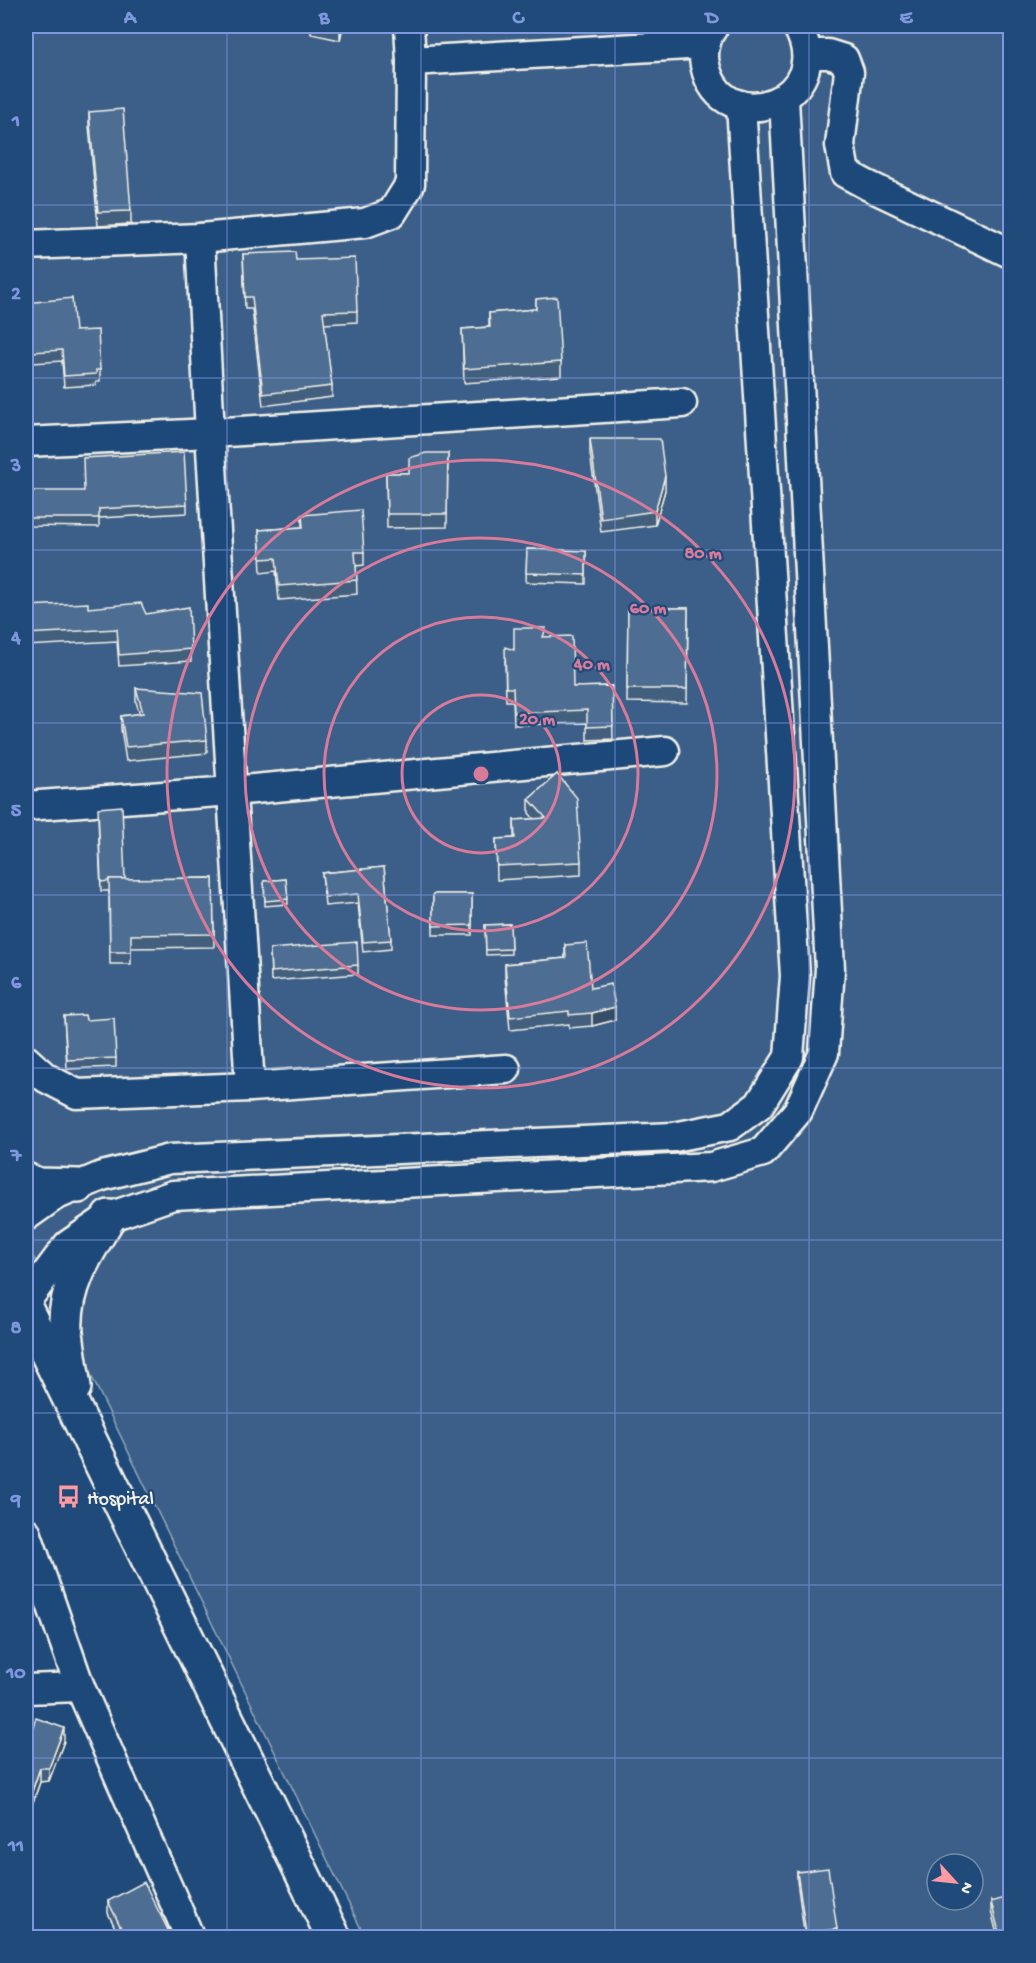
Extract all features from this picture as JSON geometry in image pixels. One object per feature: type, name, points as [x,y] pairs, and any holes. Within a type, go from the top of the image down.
[{"type":"main road","points":[[26,1180],[38,1185],[78,1186]]},
{"type":"main road","points":[[78,1416],[66,1329],[70,1291],[81,1262],[109,1216]]},
{"type":"main road","points":[[26,1310],[334,1938]]},
{"type":"street","points":[[26,245],[200,238],[365,224],[392,213],[410,184],[409,26]]},
{"type":"street","points":[[411,61],[694,35],[711,81],[727,99],[741,105],[756,107],[770,105],[784,99],[796,87],[804,71],[807,54],[804,37],[797,26]]},
{"type":"street","points":[[807,54],[828,54],[844,60],[849,72],[840,145],[845,173],[1011,253]]},
{"type":"street","points":[[26,1301],[68,1245],[109,1216],[173,1195],[711,1167],[763,1152],[798,1111],[824,1053],[830,969],[784,99]]},
{"type":"street","points":[[26,1216],[54,1196],[102,1176],[170,1159],[674,1137],[730,1126],[759,1105],[789,1057],[795,976],[741,105]]},
{"type":"street","points":[[200,238],[250,1087]]},
{"type":"street","points":[[26,442],[210,433],[682,403]]},
{"type":"street","points":[[26,806],[232,791],[664,751]]},
{"type":"street","points":[[26,1059],[46,1078],[77,1094],[250,1087],[506,1069]]},
{"type":"street","points":[[26,1532],[80,1687],[190,1938]]},
{"type":"street","points":[[26,1689],[80,1687]]},
{"type":"shaded area","points":[[26,26],[1010,26],[1010,1937],[365,1937],[26,1242]]},
{"type":"building","points":[[317,26],[341,26],[340,30]]},
{"type":"building","points":[[123,109],[131,211],[98,212],[89,112]]},
{"type":"building","points":[[295,252],[296,260],[355,258],[357,311],[323,312],[332,386],[263,394],[252,297],[245,297],[243,254]]},
{"type":"building","points":[[557,297],[561,362],[464,369],[462,329],[490,327],[489,313],[536,309],[536,299]]},
{"type":"building","points":[[72,298],[75,331],[98,330],[100,370],[96,370],[96,374],[64,376],[62,350],[33,352],[32,345],[26,345],[26,303]]},
{"type":"building","points":[[590,439],[660,439],[665,476],[655,511],[601,519]]},
{"type":"building","points":[[184,452],[187,504],[99,509],[99,518],[26,518],[26,491],[84,491],[83,458]]},
{"type":"building","points":[[426,453],[448,453],[447,514],[387,514],[386,473],[409,473],[409,458]]},
{"type":"building","points":[[361,510],[364,552],[355,552],[357,580],[279,586],[276,558],[261,559],[259,530],[303,527],[302,515]]},
{"type":"building","points":[[527,549],[586,551],[586,575],[526,573]]},
{"type":"building","points":[[88,603],[88,608],[141,603],[146,614],[189,607],[191,649],[119,655],[117,629],[26,634],[26,606]]},
{"type":"building","points":[[628,608],[688,608],[687,689],[627,689]]},
{"type":"building","points":[[514,628],[546,628],[543,637],[572,636],[573,687],[612,686],[613,726],[587,727],[587,710],[514,713],[513,688],[506,688],[505,647],[514,650]]},
{"type":"building","points":[[136,688],[202,693],[207,740],[126,747],[121,716],[143,713]]},
{"type":"building","points":[[557,774],[577,798],[581,862],[497,866],[496,839],[515,838],[514,820],[546,818],[529,799]]},
{"type":"building","points":[[122,806],[125,879],[109,879],[109,881],[101,882],[98,808]]},
{"type":"building","points":[[384,867],[391,940],[363,942],[358,894],[325,897],[322,873]]},
{"type":"building","points":[[213,878],[214,934],[131,935],[131,952],[110,952],[109,879]]},
{"type":"building","points":[[286,879],[288,899],[265,901],[264,881]]},
{"type":"building","points":[[433,894],[472,894],[472,925],[433,926]]},
{"type":"building","points":[[510,924],[511,949],[486,950],[485,925]]},
{"type":"building","points":[[357,942],[358,965],[271,972],[270,949]]},
{"type":"building","points":[[587,943],[591,988],[611,984],[615,1007],[592,1013],[569,1015],[569,1011],[510,1017],[505,964],[566,958],[565,945]]},
{"type":"building","points":[[85,1015],[86,1020],[114,1018],[116,1058],[67,1060],[64,1016]]},
{"type":"building","points":[[36,1718],[64,1728],[49,1768],[40,1768],[26,1809],[26,1739],[28,1740]]},
{"type":"building","points":[[828,1868],[837,1929],[806,1933],[797,1872]]},
{"type":"building","points":[[144,1882],[172,1938],[126,1938],[108,1901]]},
{"type":"building","points":[[1011,1896],[1011,1933],[1000,1936],[991,1902]]},
{"type":"place","name":"Hospital","points":[[69,1497]]}]
